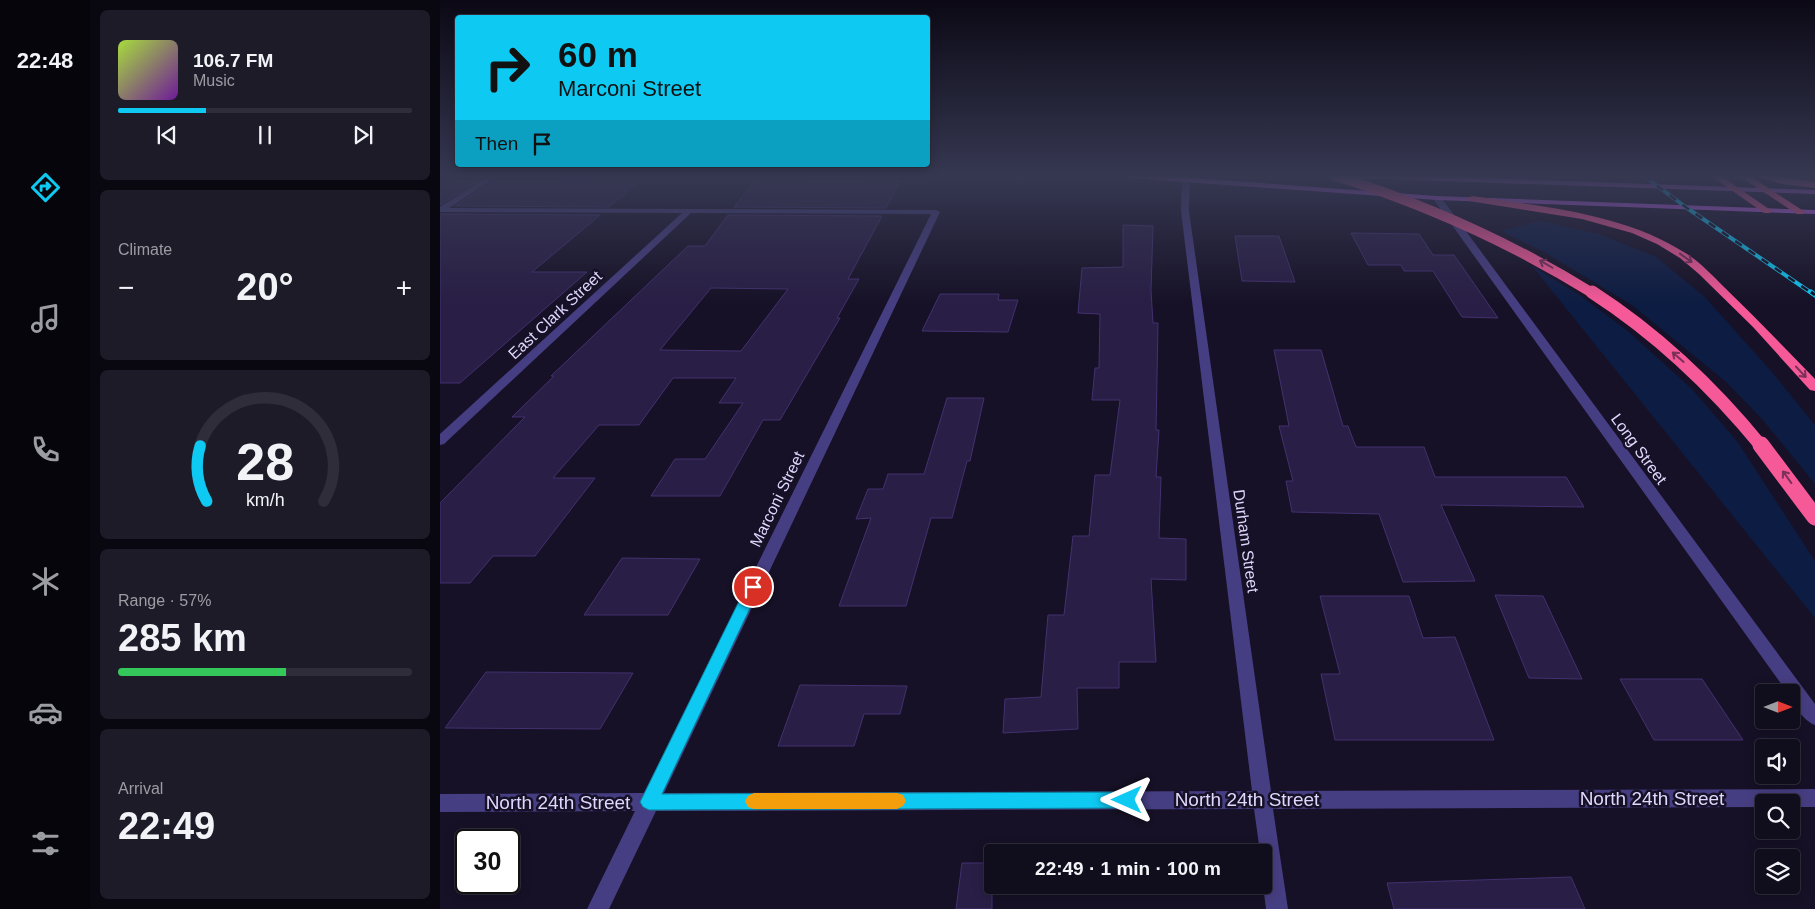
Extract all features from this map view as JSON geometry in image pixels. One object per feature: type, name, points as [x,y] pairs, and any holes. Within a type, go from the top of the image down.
[{"type":"highway","points":[[1453,218],[1479,229],[1551,267],[1606,302],[1682,360],[1714,391],[1757,439],[1786,475],[1815,518]]},
{"type":"highway","points":[[1588,218],[1636,232],[1672,249],[1695,265],[1750,317],[1815,387]]},
{"type":"street","name":"East Clark Street","points":[[440,441],[681,218]]},
{"type":"street","name":"Marconi Street","points":[[598,909],[933,218]]},
{"type":"street","name":"Durham Street","points":[[1186,218],[1277,909]]},
{"type":"street","name":"Long Street","points":[[1452,218],[1815,718]]},
{"type":"street","name":"North 24th Street","points":[[440,803],[1815,798]]},
{"type":"water","points":[[1540,221],[1599,234],[1656,257],[1705,297],[1771,371],[1815,425],[1815,618],[1503,230]]},
{"type":"pier","points":[[1501,231],[1544,252],[1632,305],[1726,382],[1762,419],[1815,484],[1815,561],[1737,441],[1692,389],[1629,332],[1581,296],[1526,262]]},
{"type":"building","points":[[440,218],[596,218],[532,272],[587,272],[460,383],[440,383]]},
{"type":"building","points":[[725,218],[881,218],[848,279],[859,279],[837,318],[840,318],[780,420],[763,420],[720,496],[651,496],[675,459],[705,459],[743,403],[719,403],[736,378],[673,378],[639,425],[599,425],[553,478],[595,478],[535,556],[493,556],[470,583],[440,583],[440,503],[525,417],[512,417],[554,376],[551,376],[688,246],[705,246]],"holes":[[[711,288],[788,289],[741,351],[660,350]]]},
{"type":"building","points":[[1123,225],[1153,226],[1151,291],[1153,323],[1158,323],[1156,430],[1159,430],[1156,477],[1161,477],[1159,538],[1186,539],[1186,580],[1151,579],[1156,662],[1119,662],[1119,688],[1077,688],[1078,729],[1003,733],[1005,699],[1041,697],[1048,615],[1064,615],[1073,536],[1089,536],[1095,475],[1110,475],[1120,400],[1092,400],[1095,368],[1099,368],[1100,314],[1078,313],[1082,268],[1123,267]]},
{"type":"building","points":[[1351,233],[1419,234],[1433,255],[1454,255],[1498,318],[1462,317],[1433,271],[1404,271],[1401,265],[1368,265]]},
{"type":"building","points":[[1235,236],[1279,236],[1295,282],[1242,281]]},
{"type":"building","points":[[940,294],[999,294],[998,300],[1018,300],[1008,332],[922,331]]},
{"type":"building","points":[[1274,350],[1321,350],[1343,426],[1348,426],[1356,447],[1424,447],[1435,477],[1566,477],[1584,507],[1441,505],[1475,581],[1403,582],[1379,514],[1292,512],[1286,481],[1293,481],[1279,426],[1289,426]]},
{"type":"building","points":[[947,398],[984,398],[970,461],[967,461],[952,518],[931,518],[906,606],[839,606],[871,518],[856,519],[868,489],[883,489],[888,474],[924,474]]},
{"type":"building","points":[[622,558],[700,559],[668,615],[584,615]]},
{"type":"building","points":[[1495,595],[1543,596],[1582,679],[1529,678]]},
{"type":"building","points":[[1320,596],[1409,596],[1423,638],[1455,637],[1494,740],[1335,740],[1321,674],[1340,674]]},
{"type":"building","points":[[486,672],[633,673],[600,729],[445,728]]},
{"type":"building","points":[[1620,679],[1702,679],[1743,740],[1654,740]]},
{"type":"building","points":[[800,685],[907,686],[900,714],[864,714],[854,746],[778,746]]},
{"type":"building","points":[[962,863],[984,863],[984,894],[992,894],[992,909],[956,909]]},
{"type":"building","points":[[1571,877],[1585,909],[1394,909],[1387,883]]},
{"type":"railway","points":[[1702,218],[1813,294]]},
{"type":"railway","points":[[1811,292],[1815,295]]},
{"type":"slow traffic","points":[[754,801],[897,801]]},
{"type":"route","points":[[753,587],[649,802],[1127,800]]}]
